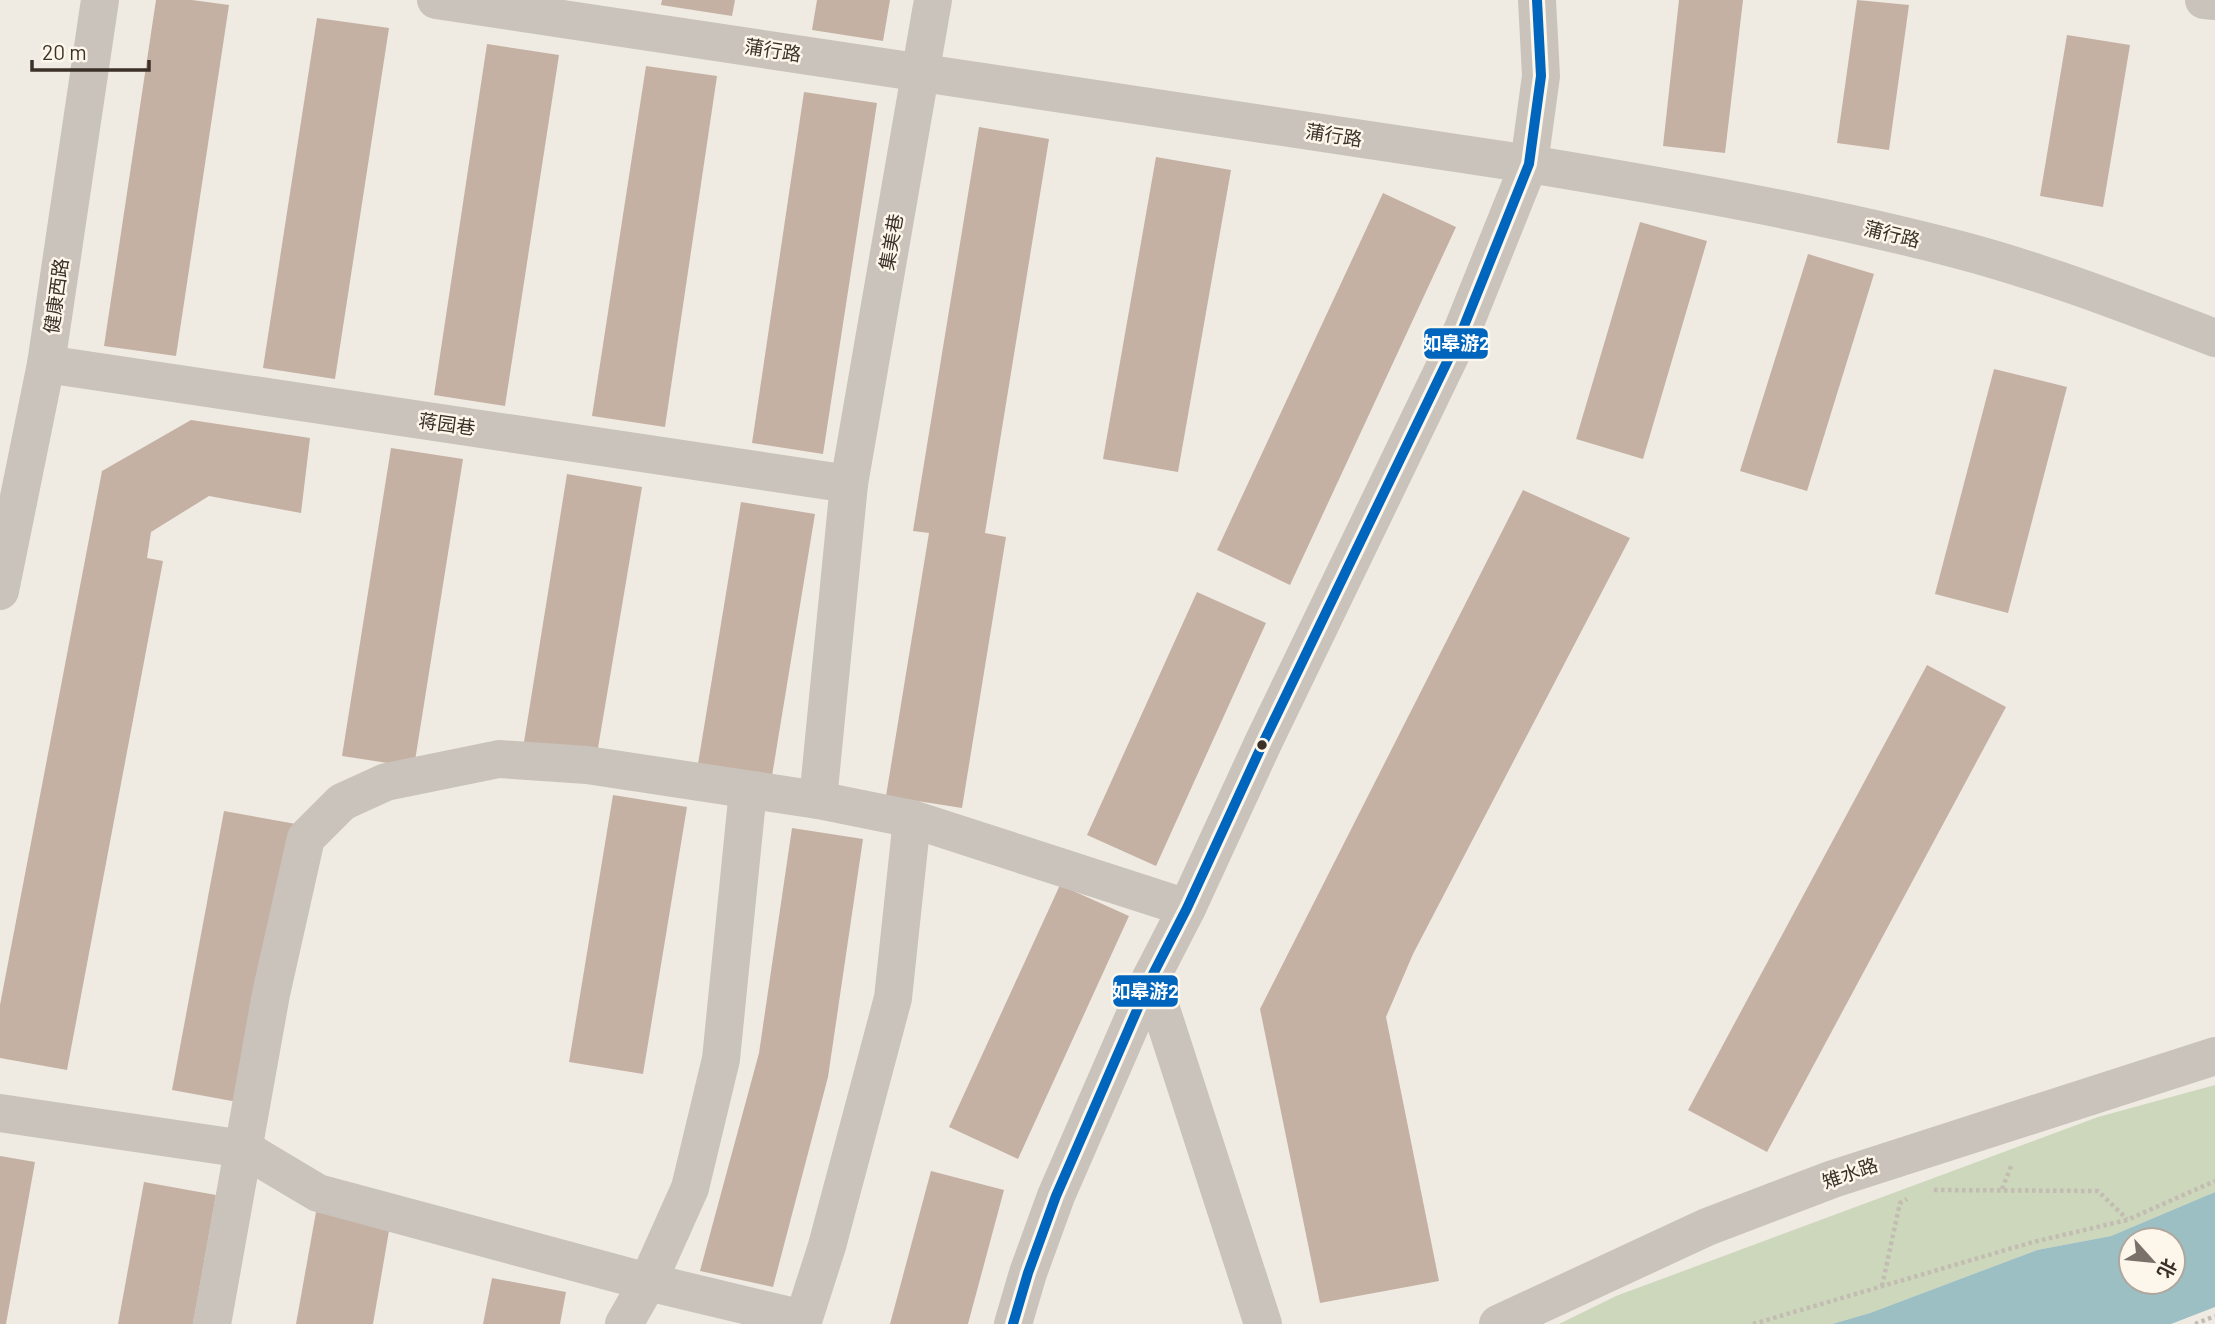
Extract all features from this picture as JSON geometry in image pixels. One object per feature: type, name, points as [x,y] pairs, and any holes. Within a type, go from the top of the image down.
[{"type":"street","name":"健康西路","points":[[0,591],[46,364],[100,0]]},
{"type":"street","name":"蒲行路","points":[[436,0],[1671,187],[1821,216],[1963,251],[2105,296],[2215,338]]},
{"type":"street","name":"集美巷","points":[[818,800],[849,484],[933,0]]},
{"type":"street","points":[[1013,1324],[1056,1196],[1151,978],[1187,908],[1263,743],[1462,331],[1530,164],[1541,76],[1537,0]]},
{"type":"street","points":[[2204,0],[2215,1]]},
{"type":"street","name":"蒋园巷","points":[[46,364],[849,484]]},
{"type":"street","points":[[212,1324],[271,994],[306,838],[342,802],[386,782],[499,759],[587,765],[818,800],[912,819],[1187,908]]},
{"type":"street","points":[[624,1324],[648,1283],[691,1188],[721,1059],[748,790]]},
{"type":"street","points":[[0,1113],[244,1149],[318,1193],[648,1283],[803,1322],[828,1245],[893,999],[912,819]]},
{"type":"street","points":[[1151,978],[1263,1324]]},
{"type":"street","name":"雉水路","points":[[1498,1324],[1707,1227],[1833,1179],[2215,1056]]},
{"type":"path","points":[[1753,1324],[2033,1242],[2127,1220],[2215,1181]]},
{"type":"path","points":[[1923,1190],[2098,1191],[2127,1220]]},
{"type":"path","points":[[1882,1286],[1900,1203],[1912,1196]]},
{"type":"path","points":[[2195,1324],[2215,1316]]},
{"type":"green space","points":[[2215,1085],[2215,1192],[2135,1226],[2117,1226],[2117,1233],[2111,1236],[2037,1250],[1870,1313],[1832,1324],[1559,1324],[1616,1296],[2098,1117]]},
{"type":"water","points":[[2215,1192],[2215,1307],[2171,1324],[1832,1324],[1870,1313],[2037,1250],[2117,1233],[2117,1296],[2187,1296],[2187,1226],[2135,1226]]},
{"type":"building","points":[[156,0],[192,0],[229,5],[176,356],[104,346]]},
{"type":"building","points":[[662,0],[735,0],[732,16],[661,5]]},
{"type":"building","points":[[817,0],[890,0],[883,41],[812,30]]},
{"type":"building","points":[[1679,0],[1743,0],[1725,153],[1663,146]]},
{"type":"building","points":[[1857,0],[1909,5],[1889,150],[1837,143]]},
{"type":"building","points":[[317,18],[389,28],[335,379],[263,368]]},
{"type":"building","points":[[2067,35],[2130,45],[2103,207],[2040,196]]},
{"type":"building","points":[[487,44],[559,55],[505,406],[434,395]]},
{"type":"building","points":[[646,66],[717,76],[665,427],[592,416]]},
{"type":"building","points":[[804,92],[877,103],[823,454],[752,443]]},
{"type":"building","points":[[979,127],[1049,139],[985,533],[1006,537],[962,808],[886,796],[929,533],[913,531]]},
{"type":"building","points":[[1156,157],[1231,170],[1178,472],[1103,459]]},
{"type":"building","points":[[1383,193],[1456,227],[1290,585],[1217,550]]},
{"type":"building","points":[[1640,222],[1707,241],[1643,459],[1576,439]]},
{"type":"building","points":[[1808,254],[1874,274],[1807,491],[1740,471]]},
{"type":"building","points":[[1994,369],[2067,387],[2008,613],[1935,594]]},
{"type":"building","points":[[191,420],[310,438],[301,513],[209,496],[151,532],[147,558],[163,561],[67,1070],[0,1058],[0,1005],[102,471]]},
{"type":"building","points":[[391,448],[463,459],[414,767],[342,756]]},
{"type":"building","points":[[567,474],[642,487],[597,754],[524,742]]},
{"type":"building","points":[[1523,490],[1630,538],[1413,954],[1386,1017],[1439,1281],[1320,1303],[1260,1009]]},
{"type":"building","points":[[741,502],[815,514],[771,782],[697,770]]},
{"type":"building","points":[[1197,592],[1266,623],[1156,866],[1087,835]]},
{"type":"building","points":[[1927,665],[2006,707],[1767,1152],[1688,1110]]},
{"type":"building","points":[[613,795],[687,807],[643,1074],[569,1062]]},
{"type":"building","points":[[224,811],[296,824],[243,1103],[172,1090]]},
{"type":"building","points":[[792,828],[863,839],[828,1077],[773,1287],[700,1271],[759,1053]]},
{"type":"building","points":[[1060,885],[1129,916],[1018,1159],[949,1127]]},
{"type":"building","points":[[0,1156],[35,1162],[6,1324],[0,1324]]},
{"type":"building","points":[[931,1171],[1004,1190],[968,1324],[890,1324]]},
{"type":"building","points":[[144,1182],[216,1195],[193,1324],[118,1324]]},
{"type":"building","points":[[316,1212],[390,1225],[373,1324],[296,1324]]},
{"type":"building","points":[[492,1278],[566,1292],[560,1324],[483,1324]]},
{"type":"transit line","name":"如皋游2","points":[[1013,1324],[1056,1196],[1151,978],[1187,908],[1263,743],[1462,331],[1529,164],[1541,76],[1537,0]]}]
